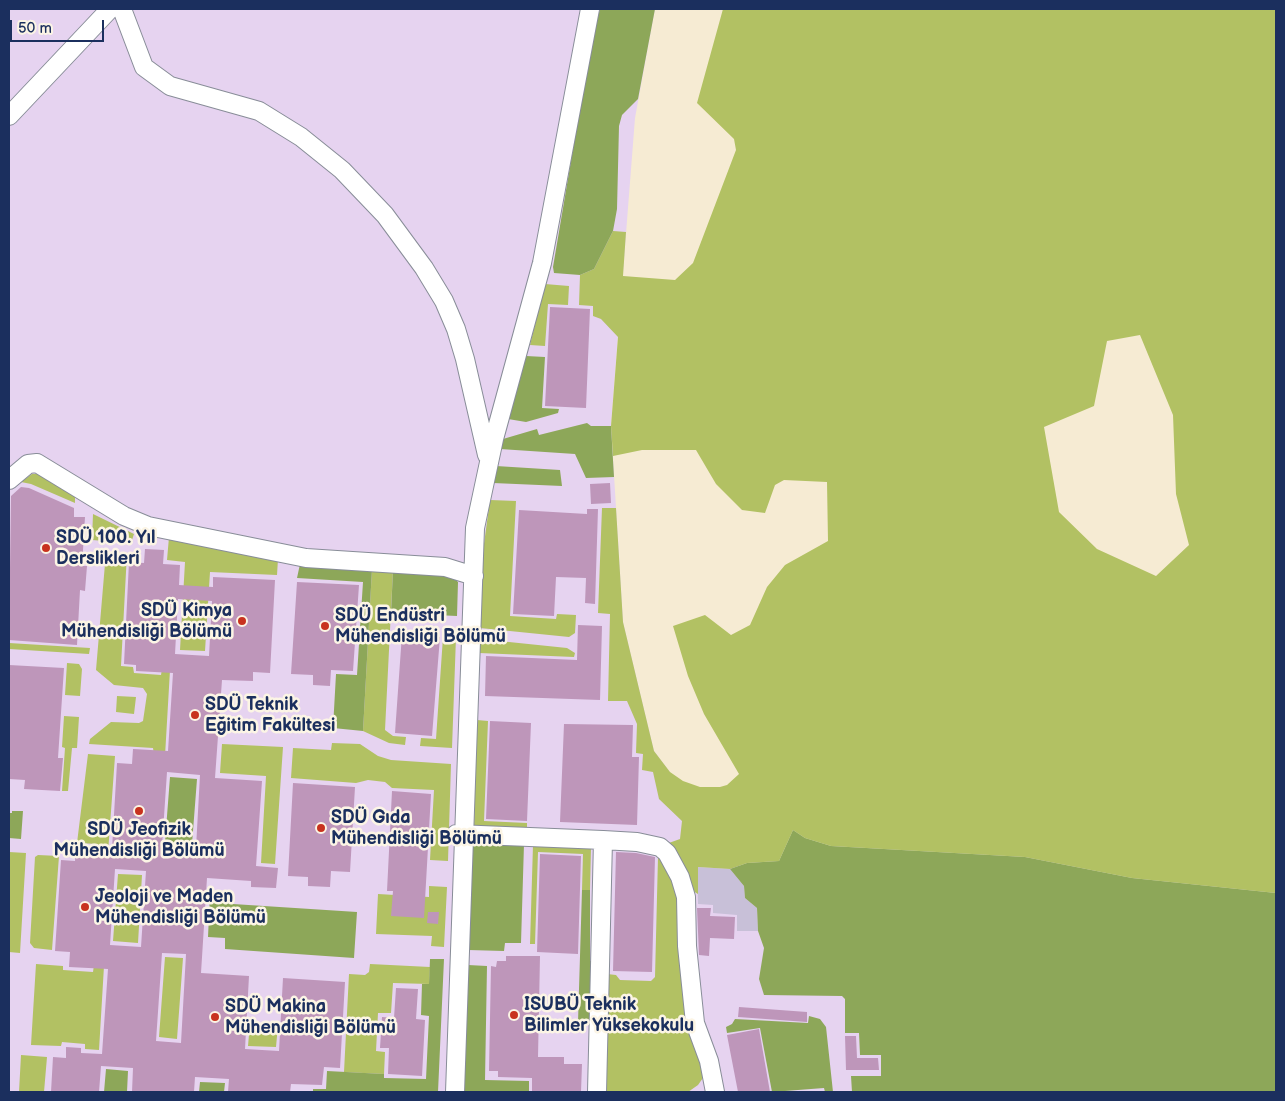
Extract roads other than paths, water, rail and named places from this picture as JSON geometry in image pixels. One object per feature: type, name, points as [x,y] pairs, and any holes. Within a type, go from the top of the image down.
[{"type":"street","points":[[9,116],[110,9]]},
{"type":"street","points":[[122,9],[144,67],[170,86],[259,112],[301,137],[342,170],[385,215],[424,268],[444,301],[456,329],[489,461]]},
{"type":"street","points":[[455,1092],[469,574],[475,528],[489,461],[542,263],[590,9]]},
{"type":"street","points":[[9,480],[28,464],[37,463],[124,516],[148,526],[306,558],[445,567],[469,574]]},
{"type":"street","points":[[461,834],[637,842],[658,846],[667,853],[680,877],[686,897],[687,946],[695,1023],[709,1061],[715,1092]]},
{"type":"street","points":[[445,1092],[461,834]]},
{"type":"street","points":[[597,1092],[603,840]]},
{"type":"place","name":"SDÜ 100. Yıl Derslikleri","points":[[46,548]]},
{"type":"place","name":"SDÜ Kimya Mühendisliği Bölümü","points":[[242,621]]},
{"type":"place","name":"SDÜ Endüstri Mühendisliği Bölümü","points":[[325,626]]},
{"type":"place","name":"SDÜ Teknik Eğitim Fakültesi","points":[[195,715]]},
{"type":"place","name":"SDÜ Jeofizik Mühendisliği Bölümü","points":[[139,811]]},
{"type":"place","name":"SDÜ Gıda Mühendisliği Bölümü","points":[[321,828]]},
{"type":"place","name":"Jeoloji ve Maden Mühendisliği Bölümü","points":[[85,907]]},
{"type":"place","name":"ISUBÜ Teknik Bilimler Yüksekokulu","points":[[514,1015]]},
{"type":"place","name":"SDÜ Makina Mühendisliği Bölümü","points":[[215,1017]]}]
